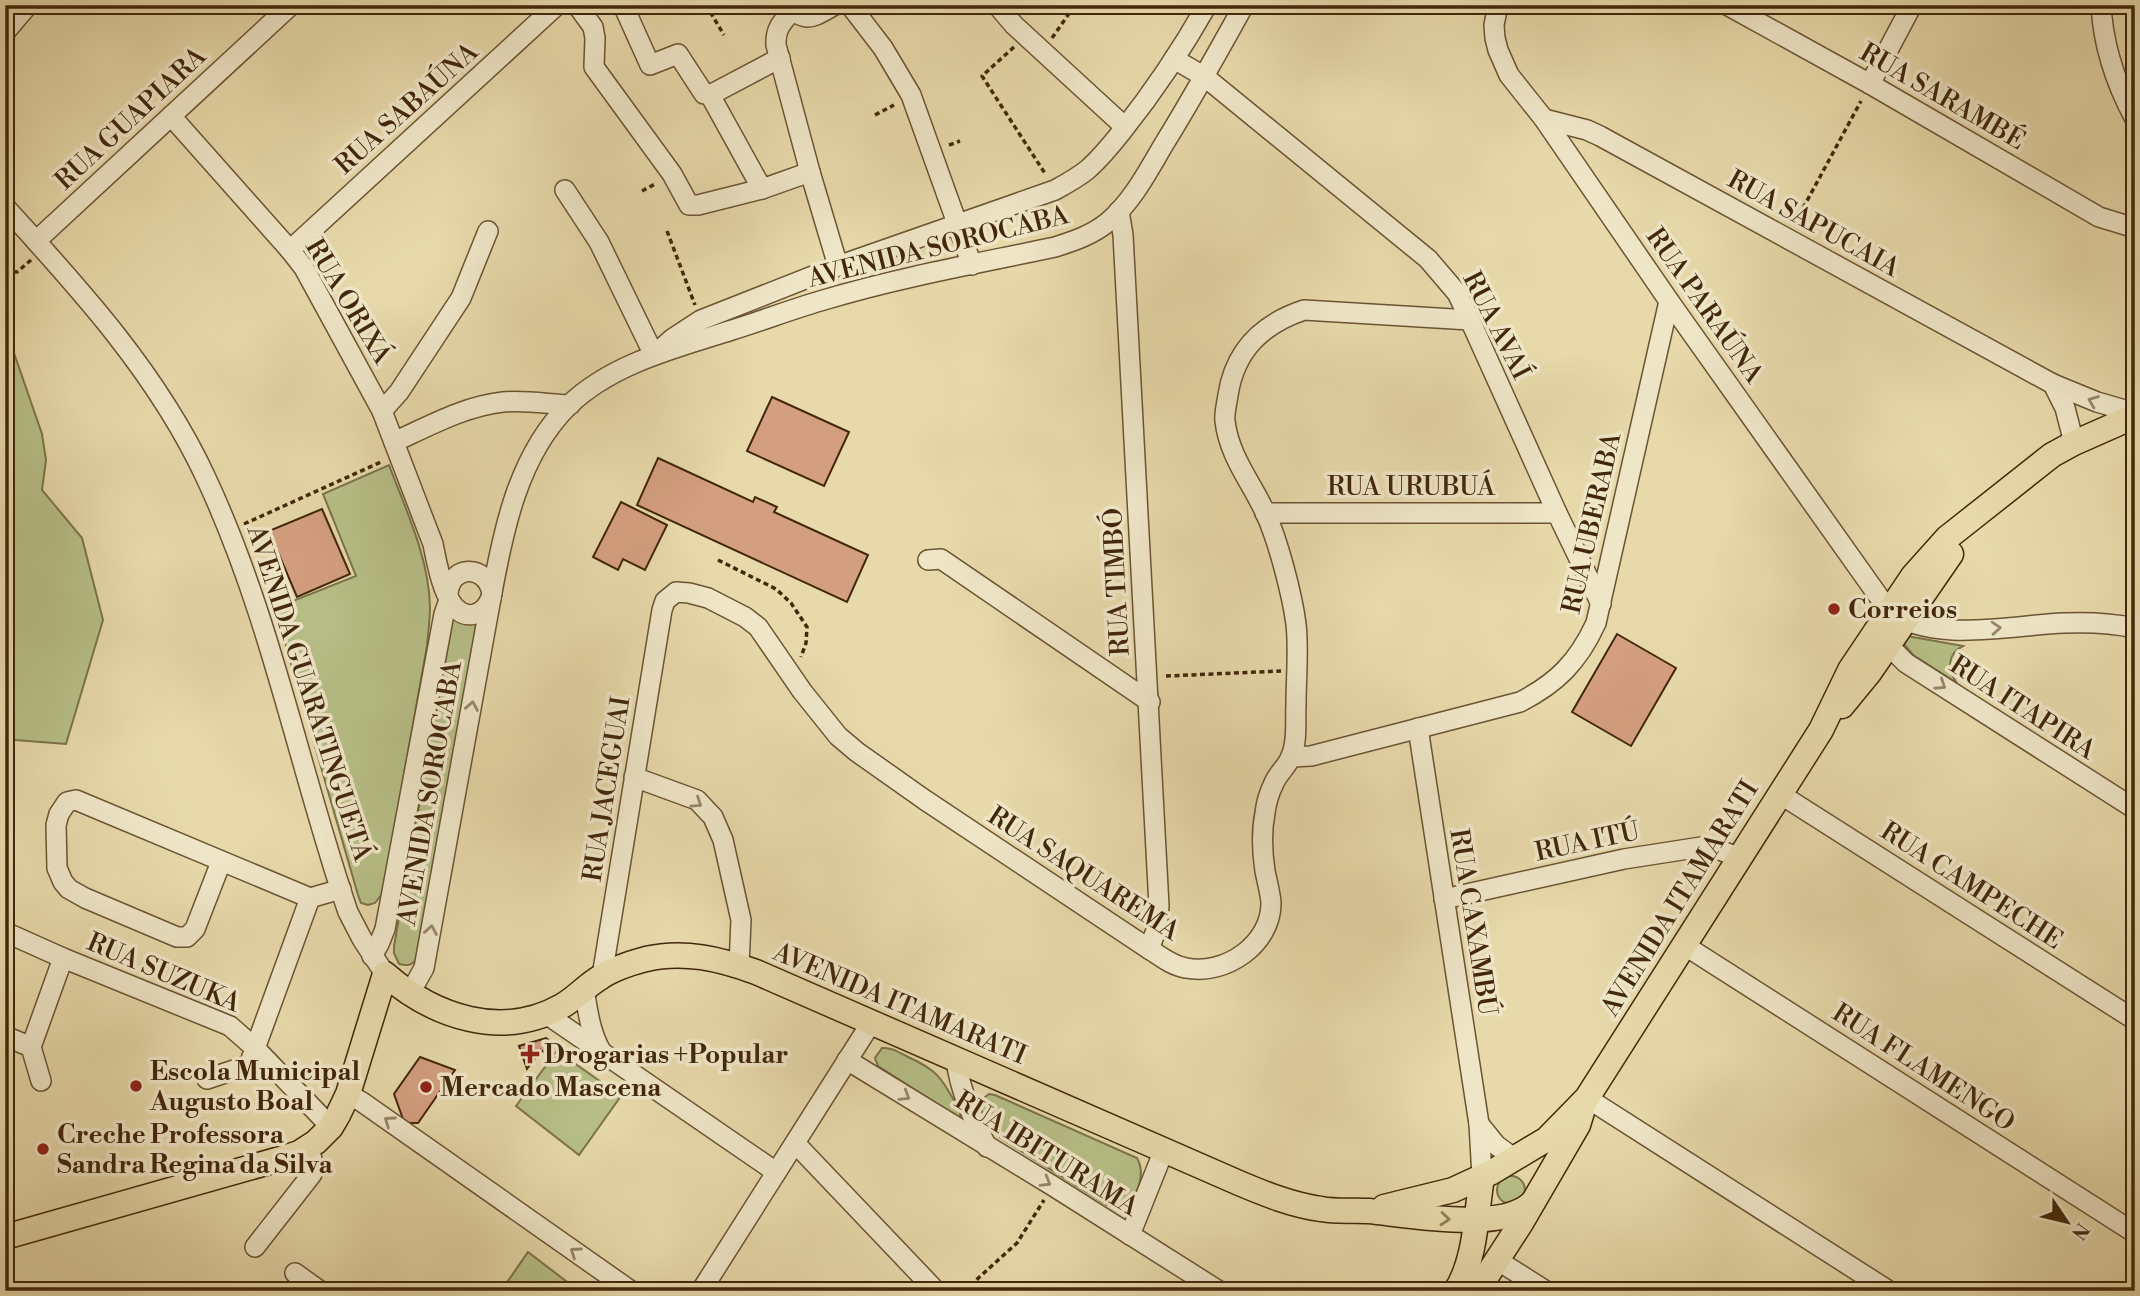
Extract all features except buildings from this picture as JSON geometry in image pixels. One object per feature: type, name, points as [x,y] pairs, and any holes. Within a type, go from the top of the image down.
[{"type":"main road","name":"AVENIDA ITAMARATI","points":[[1366,1211],[1453,1190],[1482,1177],[1547,1139],[1587,1098],[1821,730],[1850,670],[1897,616],[1913,576],[1963,523],[2052,456],[2135,414]]},
{"type":"main road","points":[[1889,643],[1886,624],[1897,616]]},
{"type":"main road","name":"AVENIDA ITAMARATI","points":[[1821,730],[1862,682],[1889,643]]},
{"type":"main road","name":"AVENIDA ITAMARATI","points":[[410,993],[436,1009],[460,1018],[482,1023],[513,1021],[547,1014],[593,983],[646,959],[691,955],[718,960],[739,966],[1239,1183],[1296,1204],[1322,1210],[1366,1211],[1482,1226]]},
{"type":"main road","points":[[5,1237],[287,1157],[309,1147],[331,1127],[348,1094],[379,965]]},
{"type":"main road","name":"AVENIDA GUARATINGUETÁ","points":[[379,965],[410,993]]},
{"type":"main road","name":"AVENIDA ITAMARATI","points":[[1478,1291],[1578,1125],[1587,1098]]},
{"type":"main road","points":[[1482,1226],[1520,1212],[1534,1199],[1536,1179],[1533,1172],[1515,1159]]},
{"type":"main road","points":[[1482,1177],[1480,1250],[1497,1260]]},
{"type":"main road","points":[[1456,1291],[1482,1226]]},
{"type":"street","name":"RUA GUAPIARA","points":[[40,245],[171,116],[290,5]]},
{"type":"street","name":"RUA SABAÚNA","points":[[290,250],[557,5]]},
{"type":"street","points":[[577,5],[593,27],[594,67],[672,174],[689,205],[762,189],[810,172]]},
{"type":"street","points":[[623,5],[650,65],[678,54],[704,94],[710,95],[780,58]]},
{"type":"street","points":[[835,5],[809,18],[800,17],[788,8],[775,35],[810,172],[838,266]]},
{"type":"street","points":[[850,5],[883,48],[911,95],[972,265]]},
{"type":"street","points":[[997,5],[1025,36],[1125,127]]},
{"type":"street","name":"AVENIDA SOROCABA","points":[[654,355],[701,320],[838,266],[1055,190],[1087,170],[1125,127],[1174,59],[1207,5]]},
{"type":"street","name":"AVENIDA SOROCABA","points":[[410,993],[424,968],[491,596],[517,487],[529,461],[554,423],[570,405],[609,377],[654,355],[827,299],[1073,242],[1095,231],[1119,211],[1143,180],[1205,77],[1244,5]]},
{"type":"street","name":"RUA PARAÚNA","points":[[1498,5],[1494,25],[1498,50],[1518,88],[1544,119],[1669,301],[1897,616]]},
{"type":"street","name":"RUA SARAMBÉ","points":[[1727,5],[2099,216],[2135,228]]},
{"type":"street","points":[[1870,84],[1912,5]]},
{"type":"street","points":[[2101,5],[2111,66],[2122,97],[2135,120]]},
{"type":"street","points":[[5,32],[27,6]]},
{"type":"street","name":"RUA AVAÍ","points":[[1174,59],[1205,77],[1429,259],[1457,293],[1601,604]]},
{"type":"street","points":[[710,95],[762,189]]},
{"type":"street","name":"RUA ORIXÁ","points":[[171,116],[290,250],[314,285],[382,411],[433,544],[448,598]]},
{"type":"street","name":"RUA SAPUCAIA","points":[[1544,119],[1600,136],[2053,384],[2135,414]]},
{"type":"street","points":[[565,190],[599,242],[654,355]]},
{"type":"street","name":"AVENIDA GUARATINGUETÁ","points":[[5,207],[114,333],[153,385],[206,478],[254,597],[341,890],[354,924],[379,965]]},
{"type":"street","name":"RUA TIMBÓ","points":[[1119,211],[1123,234],[1160,906],[1157,928],[1149,949]]},
{"type":"street","points":[[382,411],[399,393],[461,298],[488,232]]},
{"type":"street","name":"RUA UBERABA","points":[[1291,757],[1311,756],[1520,702],[1547,687],[1573,663],[1596,624],[1669,301]]},
{"type":"street","name":"RUA SAQUAREMA","points":[[662,610],[665,601],[676,592],[699,596],[745,617],[758,627],[838,736],[857,752],[1175,965],[1186,968],[1217,968],[1236,959],[1254,944],[1264,930],[1271,902],[1262,839],[1265,811],[1274,783],[1291,757],[1295,738],[1297,670],[1296,626],[1285,575],[1265,513],[1237,463],[1225,420],[1230,382],[1242,352],[1260,334],[1283,317],[1304,310],[1470,320]]},
{"type":"street","points":[[2053,384],[2065,408],[2074,443]]},
{"type":"street","points":[[396,448],[437,423],[479,407],[505,402],[570,405]]},
{"type":"street","name":"RUA URUBUÁ","points":[[1265,513],[1557,513]]},
{"type":"street","name":"AVENIDA SOROCABA","points":[[467,571],[486,561],[505,535]]},
{"type":"street","name":"RUA ORIXÁ","points":[[433,544],[447,559],[467,571]]},
{"type":"street","points":[[928,560],[941,559],[1150,702]]},
{"type":"street","points":[[467,571],[485,577],[491,596],[485,608],[470,615],[459,612],[448,598],[450,583],[467,571]]},
{"type":"street","name":"AVENIDA SOROCABA","points":[[379,965],[448,598]]},
{"type":"street","name":"RUA JACEGUAI","points":[[602,1051],[590,1025],[593,983],[634,777],[662,610]]},
{"type":"street","points":[[1897,616],[1928,626],[1957,630],[2065,623],[2096,623],[2135,628]]},
{"type":"street","name":"RUA ITAPIRA","points":[[1889,643],[1906,663],[2135,809]]},
{"type":"street","name":"RUA CAXAMBÚ","points":[[1418,728],[1479,1124],[1482,1177]]},
{"type":"street","points":[[634,777],[697,800],[713,817],[723,840],[741,920],[739,966]]},
{"type":"street","name":"RUA CAMPECHE","points":[[1780,794],[2135,1020]]},
{"type":"street","points":[[221,862],[195,929],[187,937],[177,937],[69,889],[59,876],[56,825],[67,802],[76,800],[310,898],[341,890]]},
{"type":"street","name":"RUA ITÚ","points":[[1444,899],[1624,859],[1701,847],[1717,849],[1740,858]]},
{"type":"street","points":[[206,1079],[249,1065],[310,898]]},
{"type":"street","name":"RUA SUZUKA","points":[[5,932],[230,1026],[255,1048],[331,1127]]},
{"type":"street","name":"RUA FLAMENGO","points":[[1685,945],[2135,1233]]},
{"type":"street","points":[[41,1081],[31,1047],[63,958]]},
{"type":"street","points":[[547,1014],[776,1172]]},
{"type":"street","points":[[701,1291],[870,1023]]},
{"type":"street","points":[[5,1036],[31,1047]]},
{"type":"street","name":"RUA IBITURAMA","points":[[847,1060],[1219,1291]]},
{"type":"street","points":[[956,1060],[964,1095],[988,1147]]},
{"type":"street","points":[[348,1094],[631,1291]]},
{"type":"street","points":[[1587,1098],[1889,1291]]},
{"type":"street","points":[[1479,1124],[1496,1145],[1515,1159]]},
{"type":"street","points":[[795,1143],[936,1291]]},
{"type":"street","points":[[255,1248],[312,1174],[313,1163],[309,1147]]},
{"type":"street","points":[[1130,1235],[1164,1150]]},
{"type":"street","points":[[1497,1260],[1546,1291]]},
{"type":"street","points":[[295,1273],[320,1291]]},
{"type":"path","points":[[706,5],[724,35]]},
{"type":"path","points":[[1043,50],[1075,5]]},
{"type":"path","points":[[1025,36],[1007,56],[982,76],[1055,190]]},
{"type":"path","points":[[1787,238],[1870,84]]},
{"type":"path","points":[[667,231],[701,320]]},
{"type":"path","points":[[5,271],[17,272],[40,245]]},
{"type":"path","points":[[228,531],[396,448]]},
{"type":"path","points":[[718,560],[776,589],[791,603],[807,628],[806,643],[794,679]]},
{"type":"path","points":[[1148,676],[1297,670]]},
{"type":"path","points":[[964,1291],[1017,1243],[1053,1186]]},
{"type":"green space","points":[[5,289],[10,293],[6,330],[42,434],[46,460],[42,490],[82,538],[103,620],[66,744],[15,740],[5,735]]},
{"type":"green space","points":[[389,465],[421,552],[429,589],[430,612],[427,646],[384,887],[375,903],[368,905],[361,903],[358,895],[275,608],[356,576],[323,494]]},
{"type":"green space","points":[[453,617],[477,622],[416,959],[411,964],[404,965],[399,964],[394,946]]},
{"type":"green space","points":[[1907,636],[1963,646],[1954,653],[1950,663],[1951,673],[1957,683],[1913,655],[1903,643]]},
{"type":"green space","points":[[882,1048],[896,1051],[935,1073],[961,1113],[959,1118],[878,1066],[875,1058]]},
{"type":"green space","points":[[560,1053],[621,1096],[579,1155],[516,1106],[548,1063]]},
{"type":"green space","points":[[989,1094],[1137,1158],[1141,1177],[1134,1195],[1122,1205],[1107,1205],[1005,1141],[991,1129],[984,1118],[981,1100]]},
{"type":"green space","points":[[1511,1176],[1521,1180],[1525,1190],[1521,1200],[1511,1204],[1501,1200],[1497,1190],[1501,1180]]},
{"type":"green space","points":[[528,1252],[579,1291],[501,1291]]},
{"type":"place","name":"Correios","points":[[1834,609]]},
{"type":"place","name":"Drogarias +Popular","points":[[530,1054]]},
{"type":"place","name":"Escola Municipal Augusto Boal","points":[[136,1086]]},
{"type":"place","name":"Mercado Mascena","points":[[426,1087]]},
{"type":"place","name":"Creche Professora Sandra Regina da Silva","points":[[43,1149]]}]
